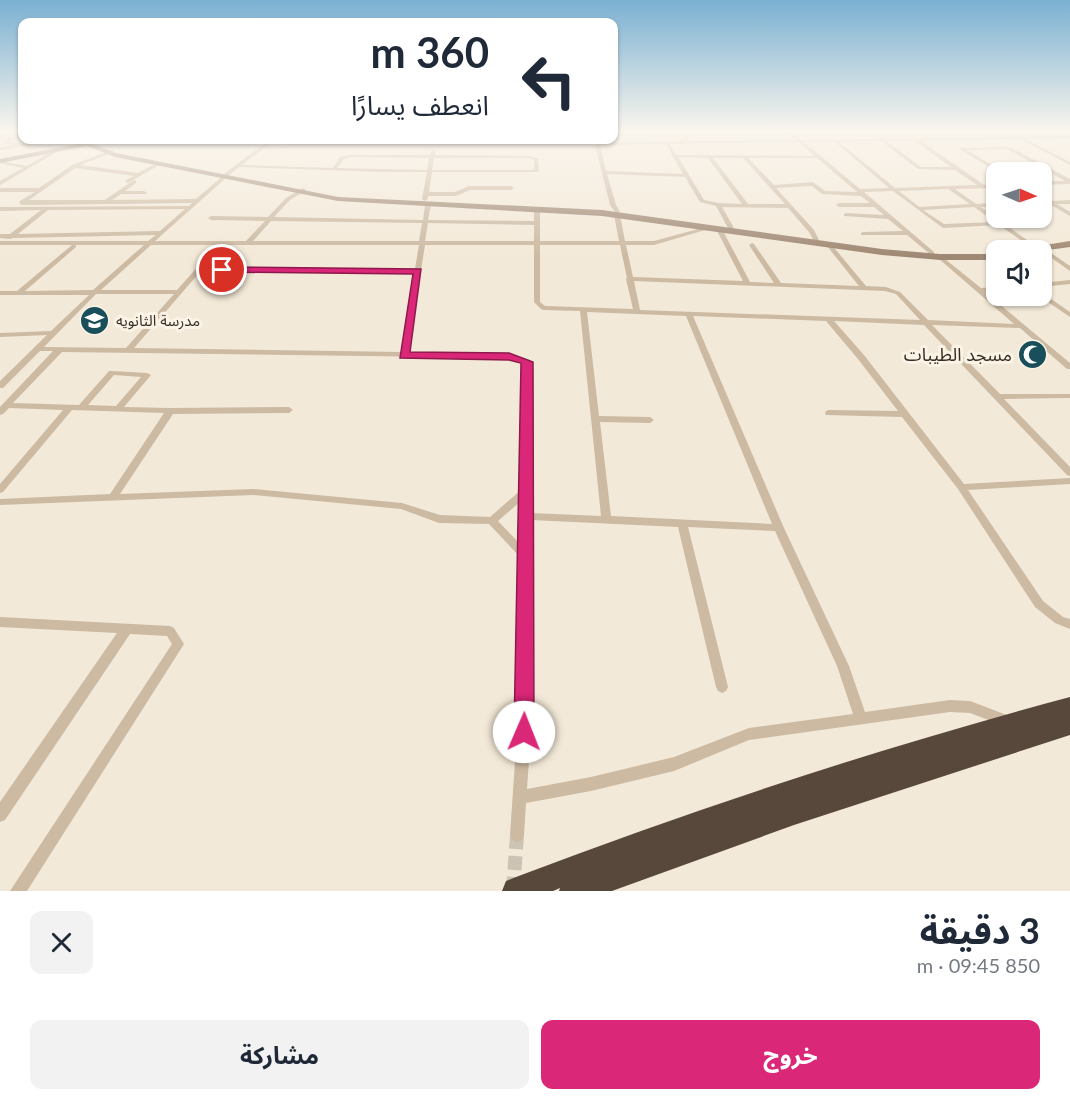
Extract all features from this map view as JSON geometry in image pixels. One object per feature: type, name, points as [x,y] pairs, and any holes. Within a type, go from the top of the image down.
[{"type":"highway","points":[[516,891],[636,844],[1012,723],[1070,708]]},
{"type":"highway","points":[[573,891],[839,797],[1070,724]]},
{"type":"main road","points":[[208,173],[360,202],[427,200],[563,209],[616,210],[677,222],[829,245],[936,255],[986,255]]},
{"type":"main road","points":[[427,200],[537,209],[616,210],[730,228],[936,255]]},
{"type":"main road","points":[[1052,248],[1070,243]]},
{"type":"main road","points":[[1052,251],[1070,249]]},
{"type":"street","points":[[1,181],[15,173]]},
{"type":"street","points":[[12,209],[65,173]]},
{"type":"street","points":[[121,173],[138,175]]},
{"type":"street","points":[[106,201],[134,183],[128,181],[143,173]]},
{"type":"street","points":[[2,383],[96,291],[188,207],[230,173]]},
{"type":"street","points":[[404,355],[427,222],[430,173]]},
{"type":"street","points":[[605,173],[616,210],[637,312]]},
{"type":"street","points":[[617,173],[685,176]]},
{"type":"street","points":[[683,173],[700,200],[718,205],[789,206]]},
{"type":"street","points":[[721,173],[747,206]]},
{"type":"street","points":[[760,173],[812,231],[816,240]]},
{"type":"street","points":[[837,173],[1070,367]]},
{"type":"street","points":[[875,173],[946,226],[986,225]]},
{"type":"street","points":[[962,173],[982,187]]},
{"type":"street","points":[[1054,173],[1070,181]]},
{"type":"street","points":[[1052,182],[1070,181]]},
{"type":"street","points":[[773,187],[813,184],[824,193],[986,187]]},
{"type":"street","points":[[427,200],[456,194],[468,188],[511,188]]},
{"type":"street","points":[[950,188],[986,213]]},
{"type":"street","points":[[0,190],[40,190]]},
{"type":"street","points":[[248,243],[288,199],[300,191]]},
{"type":"street","points":[[121,192],[144,193]]},
{"type":"street","points":[[22,202],[197,201]]},
{"type":"street","points":[[1052,203],[1070,202]]},
{"type":"street","points":[[1052,204],[1070,214]]},
{"type":"street","points":[[718,205],[730,228]]},
{"type":"street","points":[[838,205],[877,205]]},
{"type":"street","points":[[920,208],[986,205]]},
{"type":"street","points":[[0,209],[188,207]]},
{"type":"street","points":[[5,244],[46,209]]},
{"type":"street","points":[[537,209],[537,304],[546,308],[1021,326]]},
{"type":"street","points":[[846,215],[891,217]]},
{"type":"street","points":[[211,218],[537,223]]},
{"type":"street","points":[[674,237],[677,222]]},
{"type":"street","points":[[5,244],[622,243],[659,242],[696,230],[717,228],[748,284]]},
{"type":"street","points":[[1008,228],[1024,240]]},
{"type":"street","points":[[5,244],[160,233]]},
{"type":"street","points":[[863,234],[910,233]]},
{"type":"street","points":[[0,236],[5,244]]},
{"type":"street","points":[[5,244],[74,246],[152,242]]},
{"type":"street","points":[[128,350],[223,242]]},
{"type":"street","points":[[752,245],[779,285]]},
{"type":"street","points":[[829,245],[865,289]]},
{"type":"street","points":[[20,292],[74,246]]},
{"type":"street","points":[[1052,259],[1070,269]]},
{"type":"street","points":[[199,270],[418,271]]},
{"type":"street","points":[[629,279],[865,289],[898,293],[1070,473]]},
{"type":"street","points":[[1052,284],[1070,282]]},
{"type":"street","points":[[979,290],[986,290]]},
{"type":"street","points":[[2,294],[96,291],[179,292]]},
{"type":"street","points":[[1052,302],[1070,315]]},
{"type":"street","points":[[583,310],[606,519]]},
{"type":"street","points":[[689,314],[780,528],[843,666],[861,719]]},
{"type":"street","points":[[829,320],[961,487],[1039,604],[1059,620],[1070,624]]},
{"type":"street","points":[[0,334],[55,333]]},
{"type":"street","points":[[40,348],[509,356],[527,362],[528,489],[524,732],[518,835]]},
{"type":"street","points":[[3,409],[60,349]]},
{"type":"street","points":[[82,407],[112,373],[147,375],[118,409]]},
{"type":"street","points":[[998,397],[1070,396]]},
{"type":"street","points":[[0,490],[70,407]]},
{"type":"street","points":[[3,409],[82,407],[170,411],[289,410]]},
{"type":"street","points":[[114,496],[170,411]]},
{"type":"street","points":[[829,413],[905,414]]},
{"type":"street","points":[[596,419],[650,420]]},
{"type":"street","points":[[1059,461],[1070,461]]},
{"type":"street","points":[[961,487],[1070,481]]},
{"type":"street","points":[[492,521],[528,489]]},
{"type":"street","points":[[0,502],[253,492],[402,506],[439,519],[492,521],[527,557]]},
{"type":"street","points":[[527,516],[780,528]]},
{"type":"street","points":[[682,524],[722,687]]},
{"type":"street","points":[[0,622],[170,631],[178,644],[18,891]]},
{"type":"street","points":[[0,815],[127,628]]},
{"type":"street","points":[[520,797],[591,784],[674,764],[748,734],[950,706],[970,707],[1012,723]]},
{"type":"tunnel","points":[[513,891],[517,835]]},
{"type":"place","name":"مدرسة الثانويه","points":[[95,321]]},
{"type":"place","name":"مسجد الطيبات","points":[[1033,355]]},
{"type":"route","points":[[222,270],[418,271],[404,355],[509,356],[524,358],[527,362],[528,489],[524,732]]}]
